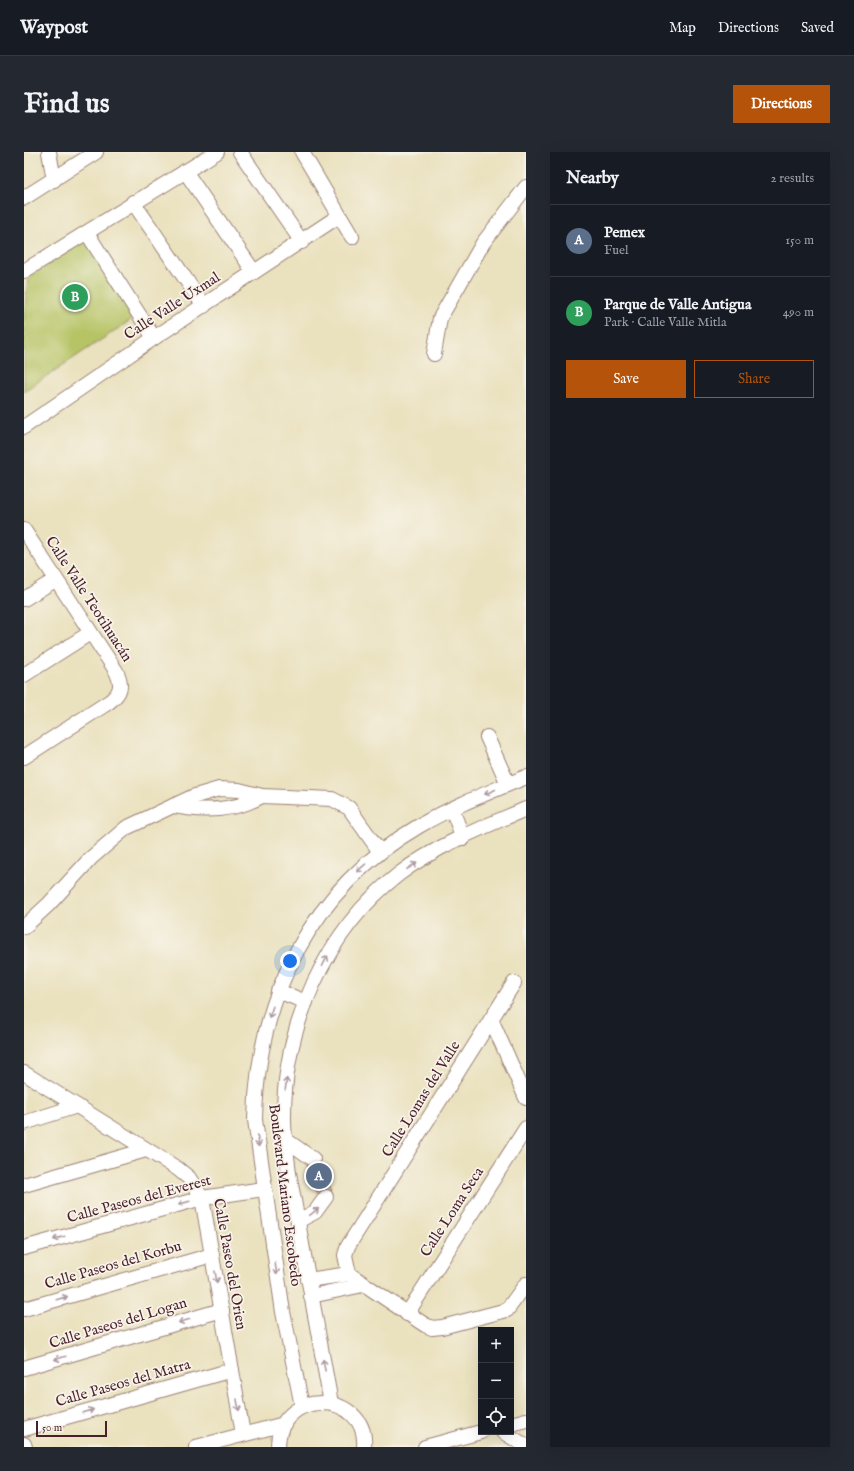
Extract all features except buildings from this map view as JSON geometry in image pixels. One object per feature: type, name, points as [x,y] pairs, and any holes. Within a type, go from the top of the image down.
[{"type":"street","points":[[49,152],[54,180]]},
{"type":"street","points":[[24,198],[96,152]]},
{"type":"street","points":[[24,271],[87,233],[133,202],[217,152]]},
{"type":"street","points":[[240,152],[302,242]]},
{"type":"street","points":[[302,152],[352,236]]},
{"type":"street","points":[[184,171],[254,272]]},
{"type":"street","points":[[434,354],[440,318],[483,243],[526,187]]},
{"type":"street","points":[[133,202],[204,306]]},
{"type":"street","name":"Calle Valle Uxmal","points":[[24,426],[154,338],[340,216]]},
{"type":"street","points":[[87,233],[154,338]]},
{"type":"street","name":"Calle Valle Teotihuacán","points":[[24,530],[119,678],[121,689],[109,702],[24,757]]},
{"type":"street","points":[[24,599],[55,580]]},
{"type":"street","points":[[24,675],[90,633]]},
{"type":"street","points":[[487,737],[508,784]]},
{"type":"street","name":"Boulevard Mariano Escobedo","points":[[302,1406],[283,1312],[255,1120],[256,1089],[260,1054],[268,1019],[278,991],[301,944],[328,902],[353,875],[380,852],[419,826],[452,809],[526,777]]},
{"type":"street","points":[[24,927],[49,904],[91,858],[126,828],[192,797],[219,789],[240,790],[262,796],[332,799],[349,808],[380,852]]},
{"type":"street","points":[[173,806],[194,810],[225,808],[248,804],[262,796]]},
{"type":"street","points":[[452,809],[462,838]]},
{"type":"street","name":"Boulevard Mariano Escobedo","points":[[331,1403],[289,1173],[284,1119],[285,1088],[290,1058],[306,1002],[332,947],[352,920],[373,897],[399,874],[462,838],[526,809]]},
{"type":"street","name":"Calle Lomas del Valle","points":[[349,1274],[345,1255],[348,1246],[514,983]]},
{"type":"street","points":[[278,991],[306,1002]]},
{"type":"street","points":[[492,1019],[526,1098]]},
{"type":"street","name":"Calle Paseo del Orien","points":[[24,1073],[189,1178],[202,1198],[243,1434]]},
{"type":"street","points":[[24,1123],[77,1106]]},
{"type":"street","name":"Calle Loma Seca","points":[[407,1314],[526,1128]]},
{"type":"street","points":[[286,1140],[313,1159]]},
{"type":"street","points":[[24,1185],[146,1150]]},
{"type":"street","name":"Calle Paseos del Everest","points":[[24,1248],[202,1198],[264,1189]]},
{"type":"street","points":[[298,1221],[315,1212],[326,1197]]},
{"type":"street","name":"Calle Paseos del Korbu","points":[[24,1308],[212,1255]]},
{"type":"street","points":[[308,1280],[349,1274],[407,1314],[424,1325],[432,1328],[442,1327],[507,1310],[526,1284]]},
{"type":"street","points":[[311,1296],[363,1285]]},
{"type":"street","name":"Calle Paseos del Logan","points":[[24,1368],[222,1310]]},
{"type":"street","name":"Calle Paseos del Matra","points":[[24,1429],[232,1370]]},
{"type":"street","points":[[278,1447],[279,1434],[284,1424],[292,1414],[302,1406],[322,1402],[331,1403],[342,1407],[351,1414],[358,1422],[362,1432],[364,1447]]},
{"type":"street","points":[[514,1423],[526,1420]]},
{"type":"street","points":[[196,1447],[284,1424]]},
{"type":"street","points":[[425,1447],[478,1433]]},
{"type":"street","points":[[508,1435],[526,1446]]},
{"type":"green space","points":[[85,237],[137,316],[24,391],[24,317],[28,278]]},
{"type":"tunnel","points":[[313,1159],[326,1197]]},
{"type":"place","name":"Parque de Valle Antigua","points":[[75,297]]},
{"type":"place","name":"Pemex","points":[[319,1176]]}]
